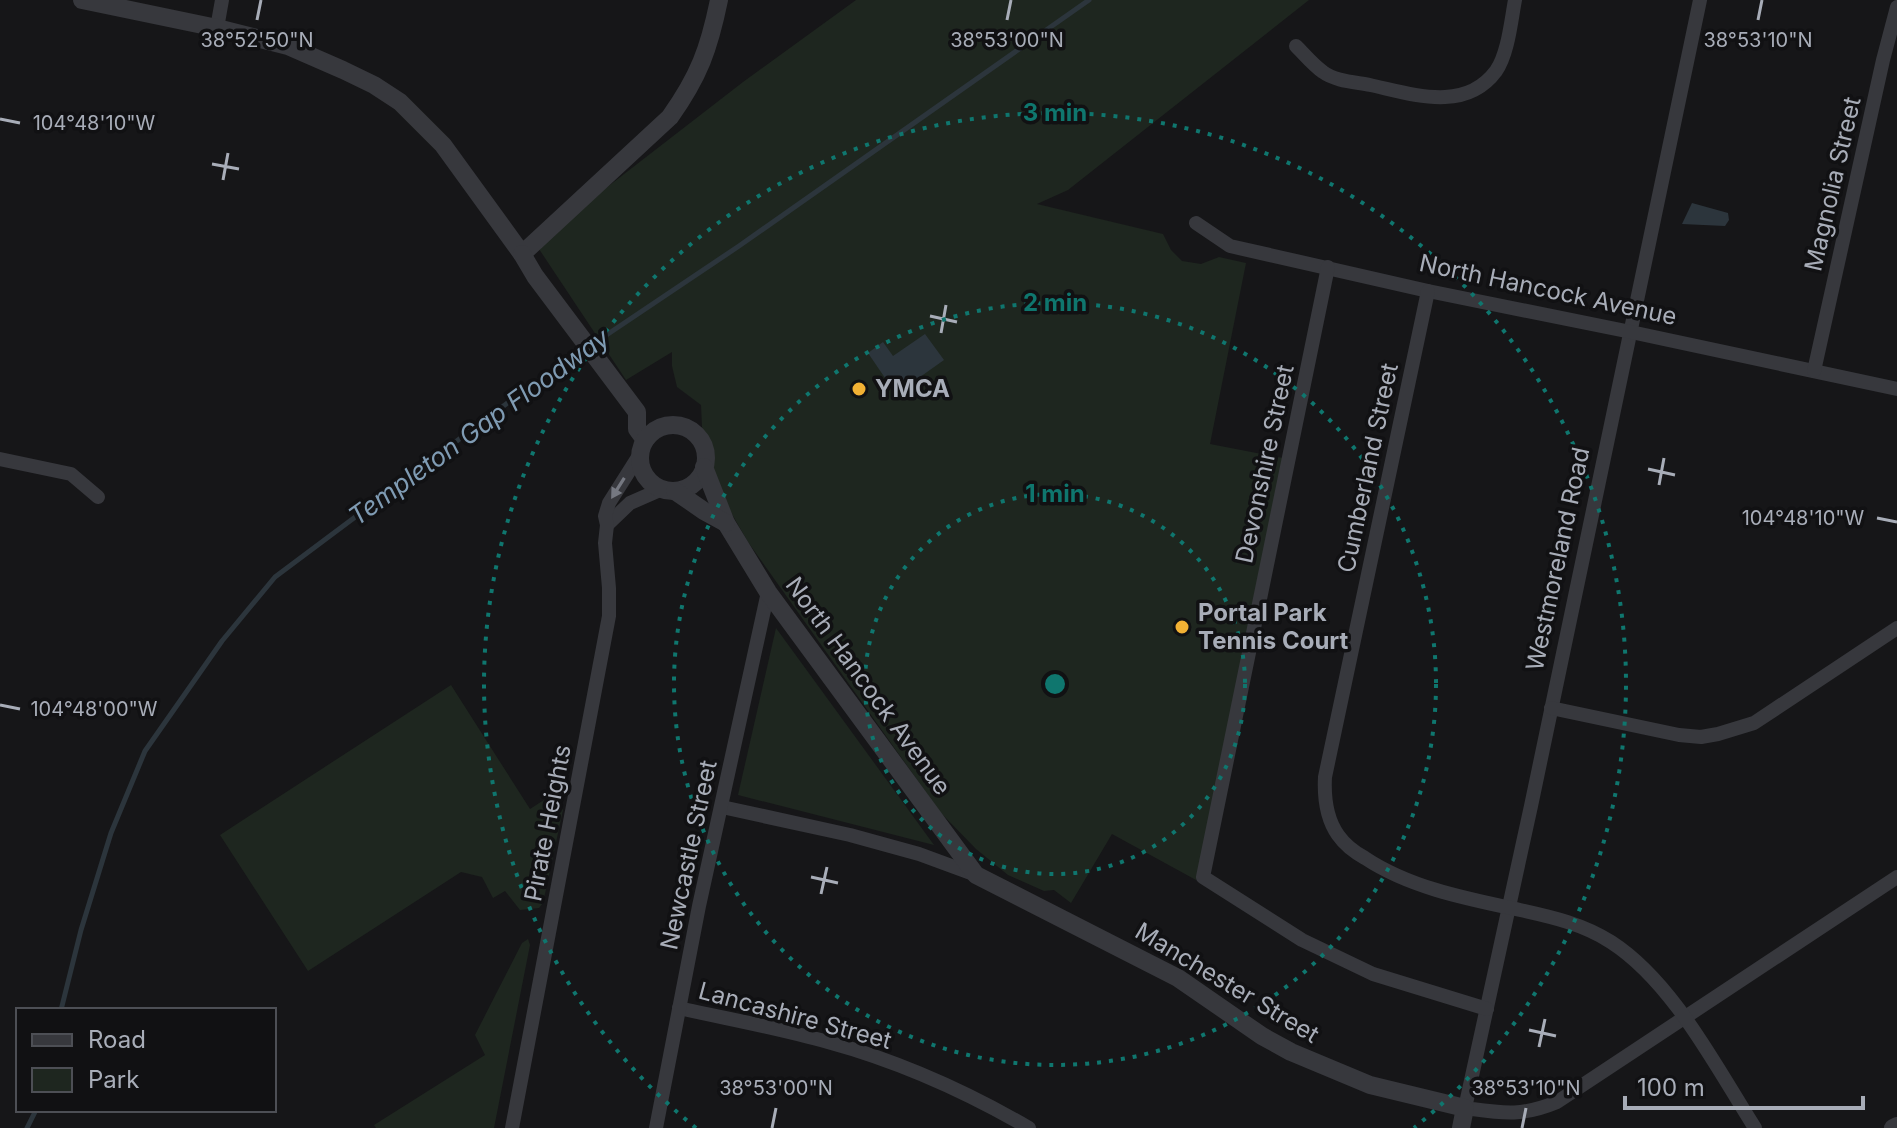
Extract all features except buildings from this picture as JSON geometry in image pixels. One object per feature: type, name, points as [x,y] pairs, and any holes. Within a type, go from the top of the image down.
[{"type":"street","name":"North Hancock Avenue","points":[[82,0],[288,46],[374,85],[400,102],[443,145],[535,276],[637,412],[643,472],[648,479],[726,523]]},
{"type":"street","points":[[217,28],[222,0]]},
{"type":"street","points":[[522,254],[659,128],[681,101],[704,58],[719,0]]},
{"type":"street","points":[[1296,46],[1325,74],[1425,97],[1441,99],[1457,96],[1472,90],[1496,70],[1503,56],[1515,0]]},
{"type":"street","name":"Westmoreland Road","points":[[1461,1128],[1700,0]]},
{"type":"street","name":"Magnolia Street","points":[[1814,371],[1897,7]]},
{"type":"street","name":"North Hancock Avenue","points":[[1196,223],[1230,246],[1428,291],[1897,389]]},
{"type":"street","name":"Devonshire Street","points":[[1328,267],[1203,877],[1302,940],[1373,974],[1487,1009]]},
{"type":"street","name":"Cumberland Street","points":[[1428,291],[1325,777],[1324,796],[1328,814],[1336,833],[1349,848],[1378,867],[1407,880],[1476,901],[1560,919],[1611,942],[1653,978],[1685,1018],[1755,1128]]},
{"type":"street","name":"North Hancock Avenue","points":[[637,412],[656,416],[667,425],[681,426],[695,434],[703,446],[704,467],[726,523],[768,592],[976,875]]},
{"type":"street","points":[[642,447],[651,433],[667,425]]},
{"type":"street","name":"Pirate Heights","points":[[512,1128],[603,655],[609,606],[605,516],[609,503],[642,447]]},
{"type":"street","points":[[0,459],[71,474],[98,497]]},
{"type":"street","points":[[607,525],[630,503],[685,488],[693,483],[704,467]]},
{"type":"street","name":"Newcastle Street","points":[[656,1128],[768,592]]},
{"type":"street","points":[[1551,708],[1679,735],[1701,737],[1718,734],[1754,723],[1897,628]]},
{"type":"street","name":"Manchester Street","points":[[722,807],[850,835],[919,854],[976,875],[1178,978],[1262,1036],[1291,1052],[1370,1085],[1465,1108],[1509,1114],[1541,1109],[1557,1102],[1897,877]]},
{"type":"street","name":"Lancashire Street","points":[[679,1008],[829,1042],[889,1062],[980,1101],[1029,1128]]},
{"type":"green space","points":[[856,0],[1309,0],[1068,190],[1037,204],[1163,234],[1171,250],[1182,261],[1201,264],[1219,257],[1246,263],[1210,444],[1283,458],[1196,880],[1112,834],[1071,903],[1054,890],[1044,891],[1008,875],[976,849],[940,812],[748,542],[713,478],[713,452],[702,427],[701,405],[677,387],[672,352],[626,380],[535,243],[743,82]]},
{"type":"green space","points":[[776,628],[934,845],[738,795]]},
{"type":"green space","points":[[451,685],[530,809],[547,798],[557,800],[563,810],[543,903],[539,908],[520,910],[505,891],[493,898],[482,877],[461,872],[308,971],[220,835]]},
{"type":"green space","points":[[528,939],[530,945],[494,1128],[376,1128],[374,1125],[485,1055],[475,1035],[522,943]]},
{"type":"shaded area","points":[[1692,203],[1728,213],[1729,220],[1725,226],[1682,224]]},
{"type":"shaded area","points":[[925,334],[944,360],[896,394],[868,353],[883,342],[893,356]]},
{"type":"waterway","name":"Templeton Gap Floodway","points":[[62,1008],[81,930],[111,833],[145,751],[222,641],[275,577],[529,387],[739,246],[1089,0]]},
{"type":"waterway","name":"Templeton Gap Floodway","points":[[27,1128],[35,1112]]},
{"type":"place","name":"YMCA","points":[[859,389]]},
{"type":"place","name":"Portal Park Tennis Court","points":[[1182,627]]}]
